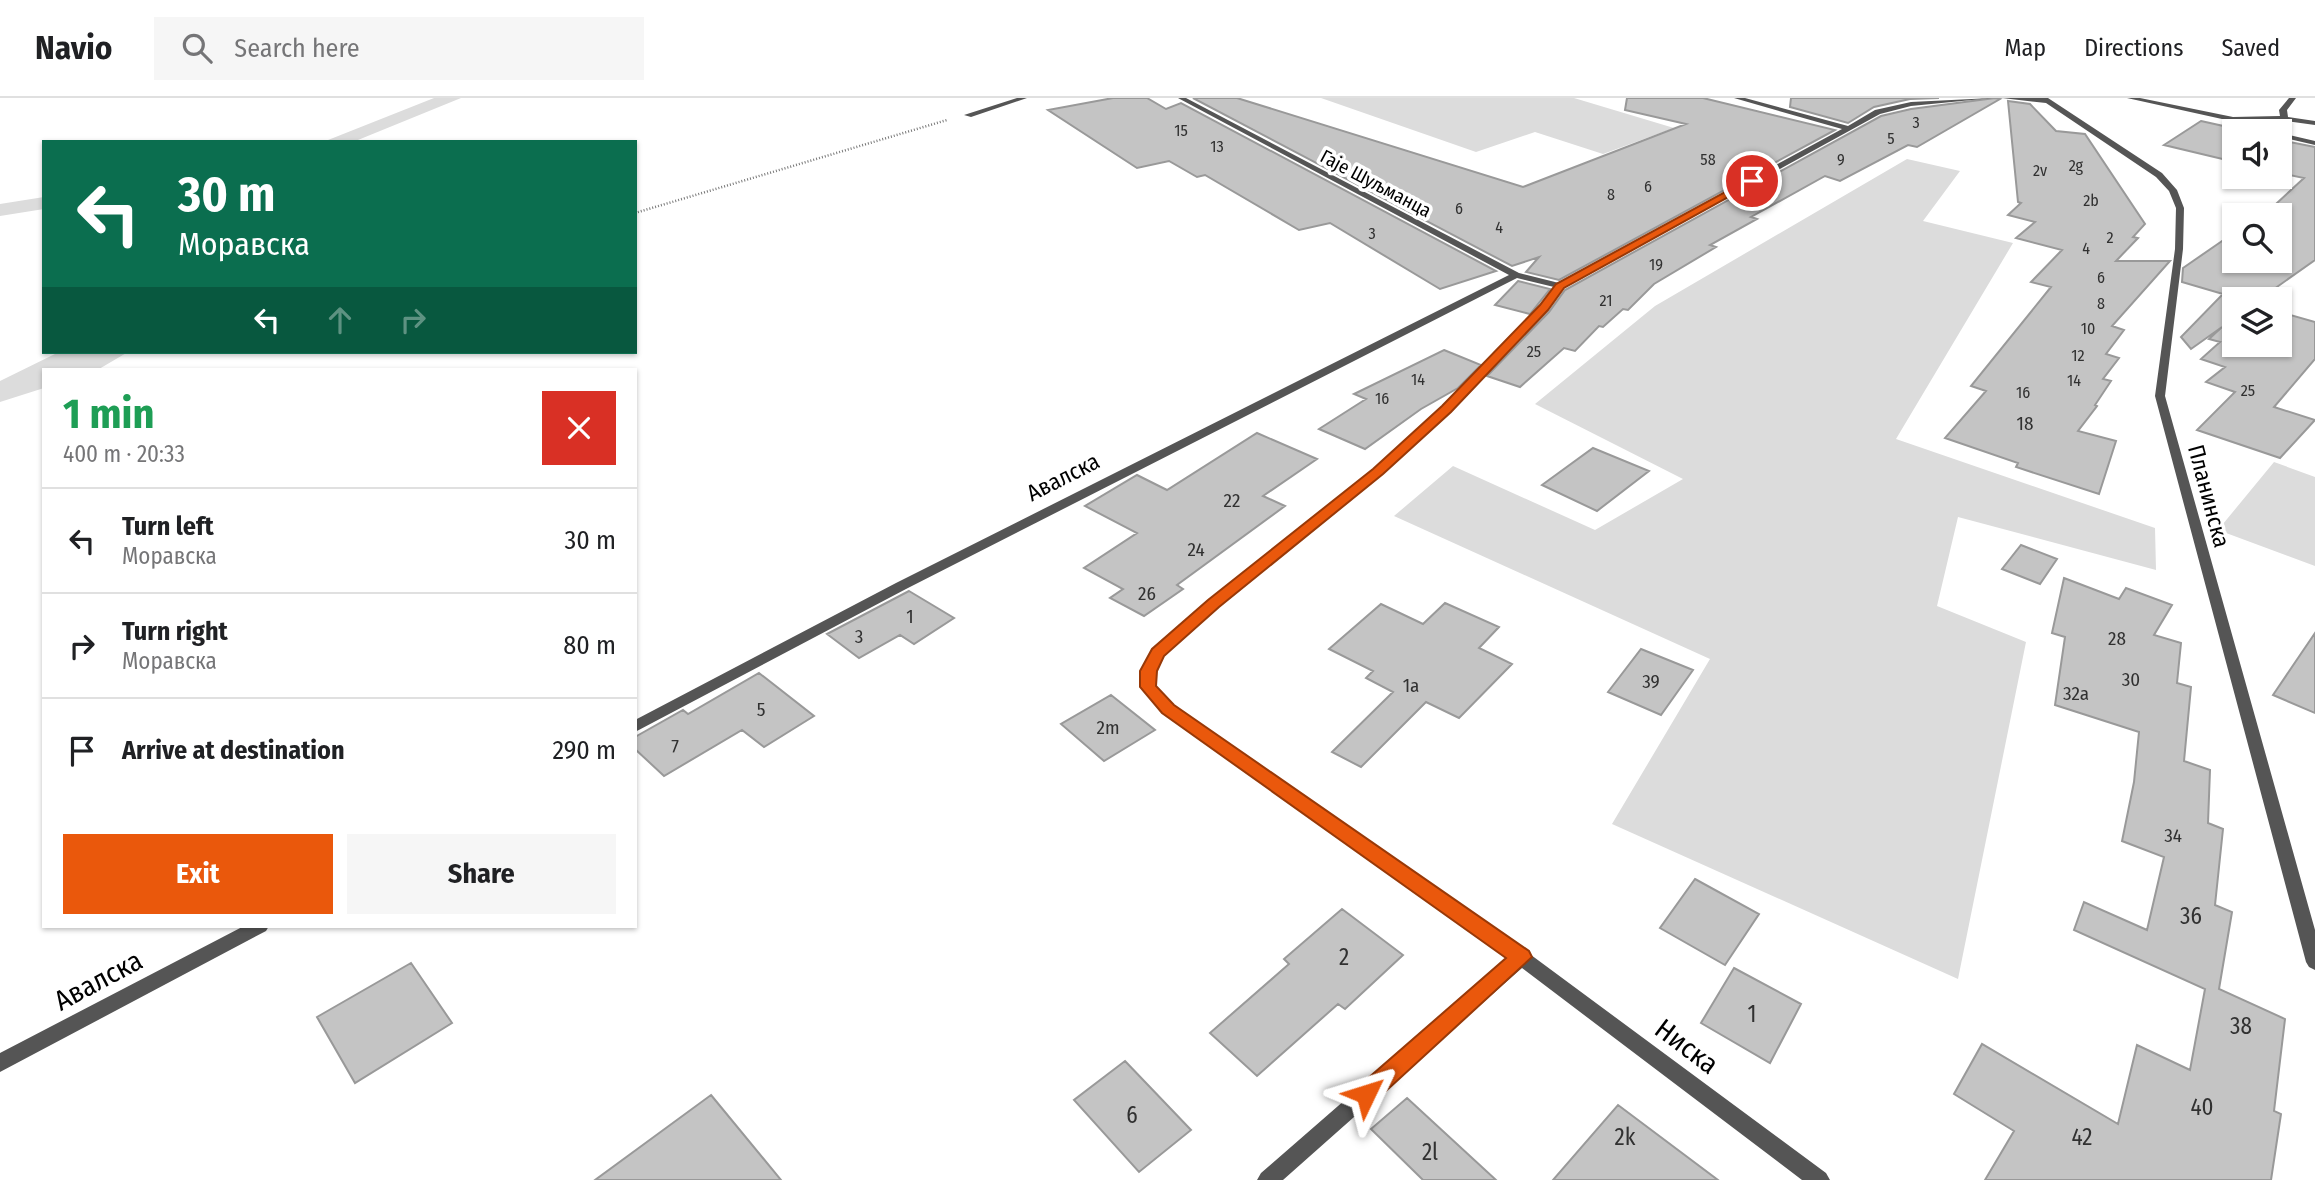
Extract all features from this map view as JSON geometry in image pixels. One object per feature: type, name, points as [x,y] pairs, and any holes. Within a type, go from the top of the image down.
[{"type":"street","points":[[968,115],[1024,98]]},
{"type":"street","name":"Гаје Шуљманца","points":[[1181,98],[1516,275],[1560,286]]},
{"type":"street","points":[[1737,98],[1848,128]]},
{"type":"street","points":[[1560,286],[1878,112],[1911,104],[1989,98]]},
{"type":"street","points":[[2004,98],[2045,100]]},
{"type":"street","points":[[2130,98],[2233,119],[2284,117],[2315,123]]},
{"type":"street","points":[[2284,117],[2283,110],[2293,98]]},
{"type":"street","name":"Планинска","points":[[2045,100],[2159,175],[2173,190],[2180,208],[2179,249],[2160,396],[2315,962]]},
{"type":"street","points":[[2292,138],[2315,143]]},
{"type":"street","name":"Авалска","points":[[637,726],[901,586],[1516,275]]},
{"type":"street","name":"Ниска","points":[[1560,286],[1544,307],[1447,409],[1378,471],[1204,612],[1158,653],[1149,671],[1148,687],[1168,709],[1521,957],[1819,1180]]},
{"type":"street","name":"Авалска","points":[[0,1063],[256,928]]},
{"type":"street","points":[[1268,1180],[1521,957]]},
{"type":"path","points":[[637,212],[968,115]]},
{"type":"shaded area","points":[[434,98],[461,98],[358,140],[328,140]]},
{"type":"shaded area","points":[[1321,98],[1574,98],[1674,128],[1603,154],[1535,132],[1476,152]]},
{"type":"shaded area","points":[[1907,159],[1960,171],[1923,221],[2013,243],[1896,439],[2155,528],[2156,570],[1958,517],[1937,606],[2026,642],[1958,979],[1612,824],[1710,659],[1394,516],[1453,466],[1595,530],[1683,479],[1535,404],[1655,306]]},
{"type":"shaded area","points":[[42,197],[42,209],[0,216],[0,204]]},
{"type":"shaded area","points":[[55,354],[125,354],[101,368],[42,368],[42,389],[0,402],[0,381]]},
{"type":"shaded area","points":[[2274,462],[2315,477],[2315,566],[2218,530]]},
{"type":"building","points":[[1113,98],[1147,98],[1166,109],[1181,103],[1496,271],[1440,289],[1330,223],[1299,230],[1205,175],[1197,177],[1169,161],[1137,168],[1048,110]]},
{"type":"building","points":[[1193,98],[1237,98],[1523,187],[1686,124],[1625,110],[1627,98],[1703,98],[1835,130],[1559,280],[1526,272],[1539,257],[1512,266]]},
{"type":"building","points":[[1791,98],[1939,98],[1910,99],[1874,107],[1848,123],[1790,107]]},
{"type":"building","points":[[2000,99],[1917,147],[1908,145],[1840,181],[1825,176],[1751,217],[1757,219],[1710,245],[1716,247],[1654,284],[1628,310],[1623,309],[1603,327],[1599,326],[1575,351],[1564,348],[1520,387],[1487,376],[1549,312],[1565,290],[1881,116],[1911,109]]},
{"type":"building","points":[[2008,101],[2030,104],[2056,131],[2085,134],[2145,224],[2133,237],[2138,238],[2116,261],[2170,261],[2112,326],[2124,330],[2106,354],[2119,358],[2103,379],[2111,381],[2095,405],[2097,406],[2078,431],[2116,441],[2099,494],[2016,467],[2018,463],[1945,438],[1986,391],[1971,386],[2051,287],[2031,282],[2062,250],[2016,238],[2035,222],[2008,215],[2021,203],[2018,202]]},
{"type":"building","points":[[2201,121],[2222,126],[2222,159],[2164,145]]},
{"type":"building","points":[[2292,142],[2315,147],[2315,260],[2277,287],[2222,287],[2222,294],[2182,282],[2183,268],[2222,241],[2222,273],[2292,273],[2292,203],[2277,203],[2304,178],[2292,176]]},
{"type":"building","points":[[1518,281],[1550,289],[1530,314],[1495,305]]},
{"type":"building","points":[[2222,295],[2222,327],[2191,349],[2181,337]]},
{"type":"building","points":[[2292,315],[2315,322],[2315,359],[2274,407],[2315,420],[2280,458],[2197,430],[2235,392],[2206,382],[2225,367],[2201,359],[2220,342],[2209,339],[2222,327],[2222,357],[2292,357]]},
{"type":"building","points":[[1444,350],[1481,365],[1458,388],[1421,409],[1365,449],[1319,429],[1366,399],[1354,394]]},
{"type":"building","points":[[1257,433],[1317,459],[1263,496],[1285,506],[1177,585],[1183,589],[1144,616],[1110,598],[1123,589],[1084,568],[1137,533],[1085,506],[1137,475],[1167,490]]},
{"type":"building","points":[[1593,448],[1649,471],[1597,511],[1542,485]]},
{"type":"building","points":[[2021,545],[2057,559],[2040,584],[2002,569]]},
{"type":"building","points":[[2064,578],[2119,599],[2126,588],[2172,605],[2154,635],[2181,643],[2177,683],[2191,687],[2184,761],[2210,770],[2208,823],[2223,829],[2215,905],[2232,912],[2219,989],[2285,1019],[2274,1111],[2281,1114],[2271,1180],[1985,1180],[2014,1131],[1954,1094],[1982,1044],[2118,1124],[2137,1045],[2190,1070],[2205,989],[2074,930],[2084,902],[2147,930],[2164,857],[2122,841],[2134,782],[2139,732],[2055,705],[2065,637],[2052,633]]},
{"type":"building","points":[[909,591],[954,618],[914,644],[900,635],[859,658],[827,634]]},
{"type":"building","points":[[1445,603],[1499,627],[1479,648],[1512,664],[1459,718],[1426,702],[1361,767],[1332,752],[1393,692],[1366,678],[1373,671],[1329,649],[1381,604],[1423,624]]},
{"type":"building","points":[[2315,633],[2315,713],[2273,695]]},
{"type":"building","points":[[1641,649],[1693,670],[1661,715],[1608,692]]},
{"type":"building","points":[[759,673],[814,716],[764,747],[742,730],[664,776],[637,751],[637,736],[683,710],[688,714]]},
{"type":"building","points":[[1111,695],[1155,730],[1104,761],[1061,724]]},
{"type":"building","points":[[1695,879],[1759,914],[1725,965],[1660,928]]},
{"type":"building","points":[[1342,909],[1403,955],[1345,1009],[1338,1004],[1257,1076],[1210,1033],[1289,964],[1284,959]]},
{"type":"building","points":[[411,963],[452,1023],[355,1083],[317,1017]]},
{"type":"building","points":[[1734,968],[1801,1004],[1770,1063],[1701,1023]]},
{"type":"building","points":[[1125,1061],[1191,1130],[1139,1172],[1074,1100]]},
{"type":"building","points":[[711,1095],[781,1180],[595,1180]]},
{"type":"building","points":[[1407,1098],[1496,1180],[1423,1180],[1371,1129]]},
{"type":"building","points":[[1618,1105],[1718,1180],[1553,1180]]},
{"type":"route","points":[[1366,1094],[1521,957],[1168,709],[1148,687],[1149,671],[1158,653],[1213,604],[1378,471],[1447,409],[1501,349],[1544,307],[1560,286],[1752,181]]}]
